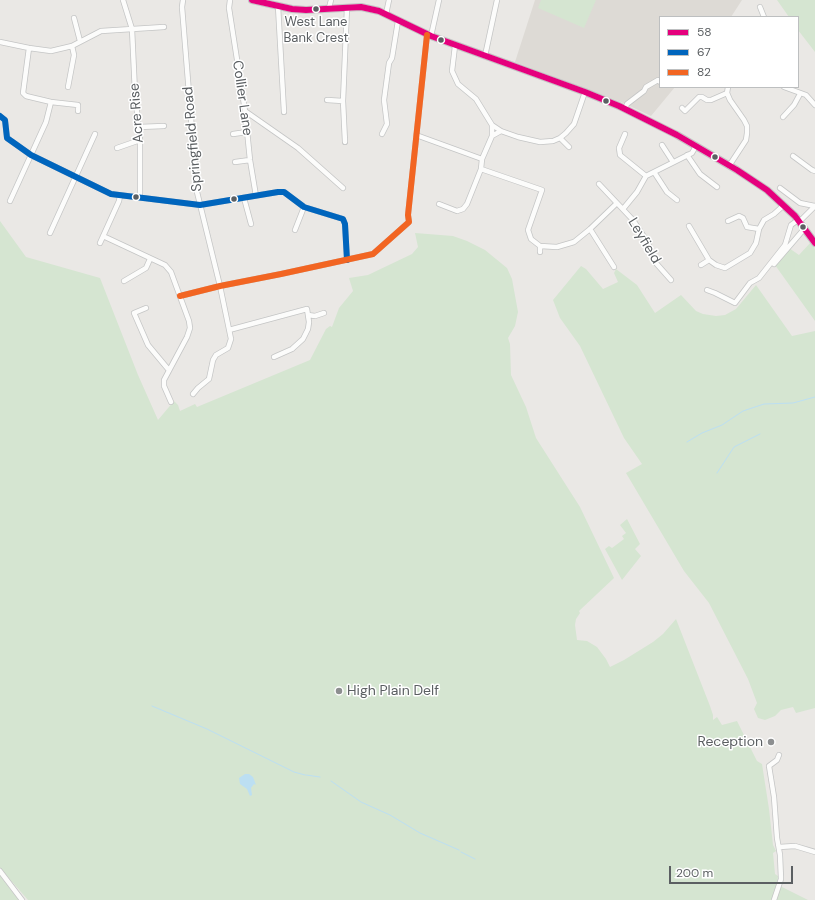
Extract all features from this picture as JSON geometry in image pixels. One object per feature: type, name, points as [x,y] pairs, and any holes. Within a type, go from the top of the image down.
[{"type":"street","name":"Acre Rise","points":[[123,0],[132,29],[140,140],[140,198]]},
{"type":"street","name":"Springfield Road","points":[[183,0],[182,7],[197,184],[200,205],[220,286],[231,339],[226,350],[214,357],[210,376],[193,394]]},
{"type":"street","name":"Collier Lane","points":[[230,0],[250,160],[256,196]]},
{"type":"street","points":[[252,0],[306,10],[361,7],[379,11],[455,46],[586,92],[625,109],[677,135],[767,190],[784,205],[805,228],[815,242]]},
{"type":"street","points":[[329,8],[331,0]]},
{"type":"street","points":[[386,14],[389,0]]},
{"type":"street","points":[[180,296],[220,286],[347,260],[375,252],[409,222],[408,216],[416,135],[429,35],[439,0]]},
{"type":"street","points":[[485,56],[497,0]]},
{"type":"street","points":[[278,6],[284,112]]},
{"type":"street","points":[[760,7],[764,16]]},
{"type":"street","points":[[345,142],[343,101],[347,8]]},
{"type":"street","points":[[74,18],[80,42]]},
{"type":"street","points":[[382,134],[387,124],[384,100],[389,63],[392,58],[398,21]]},
{"type":"street","points":[[0,42],[51,51],[72,46],[101,31],[164,27]]},
{"type":"street","points":[[68,87],[74,55],[72,46]]},
{"type":"street","points":[[455,46],[451,67],[455,79],[458,84],[476,99],[492,126],[501,131],[533,141],[547,142],[560,138],[574,124],[586,92]]},
{"type":"street","points":[[30,48],[23,93],[26,96],[50,102],[78,105],[78,111]]},
{"type":"street","points":[[625,109],[627,104],[644,91],[646,87],[658,80],[659,81]]},
{"type":"street","points":[[728,88],[727,93],[730,100],[747,126],[746,140],[729,166]]},
{"type":"street","points":[[786,88],[806,95],[815,105]]},
{"type":"street","points":[[682,108],[685,111],[699,97],[711,100],[727,93]]},
{"type":"street","points":[[783,117],[794,105],[800,94]]},
{"type":"street","points":[[327,100],[343,101]]},
{"type":"street","points":[[10,201],[46,122],[50,102]]},
{"type":"street","points":[[245,111],[298,148],[343,188]]},
{"type":"street","points":[[0,116],[5,120],[7,138],[31,155],[75,178],[111,194],[200,205],[284,192],[304,207],[340,217],[344,221],[347,260]]},
{"type":"street","points":[[139,127],[164,126]]},
{"type":"street","points":[[439,204],[457,211],[463,209],[467,204],[481,169],[482,159],[492,136],[492,126]]},
{"type":"street","points":[[492,136],[501,131]]},
{"type":"street","points":[[233,134],[247,132]]},
{"type":"street","points":[[50,233],[95,134]]},
{"type":"street","points":[[625,134],[618,148],[620,155],[646,176]]},
{"type":"street","points":[[416,135],[482,159]]},
{"type":"street","points":[[560,138],[569,147]]},
{"type":"street","points":[[117,148],[140,140]]},
{"type":"street","points":[[662,145],[673,162]]},
{"type":"street","points":[[623,209],[637,192],[646,176],[692,153],[696,146]]},
{"type":"street","points":[[687,156],[700,174],[717,187]]},
{"type":"street","points":[[793,156],[815,171]]},
{"type":"street","points":[[234,162],[250,160]]},
{"type":"street","points":[[481,169],[542,190],[528,230],[532,239],[540,246],[557,247],[571,244],[590,229],[617,203]]},
{"type":"street","points":[[654,172],[667,192],[677,200]]},
{"type":"street","name":"Leyfield","points":[[599,184],[633,220],[648,243],[655,262],[671,280]]},
{"type":"street","points":[[780,188],[800,203],[815,206]]},
{"type":"street","points":[[100,243],[120,196]]},
{"type":"street","points":[[244,198],[251,224]]},
{"type":"street","points":[[689,226],[708,258],[718,266],[725,268],[750,253],[756,243],[759,230],[764,220],[784,205]]},
{"type":"street","points":[[730,307],[750,283],[759,278],[785,245],[791,225],[798,221],[815,206]]},
{"type":"street","points":[[295,230],[304,207]]},
{"type":"street","points":[[728,221],[739,216],[743,218],[747,227],[759,230]]},
{"type":"street","points":[[774,264],[805,228]]},
{"type":"street","points":[[590,229],[614,267]]},
{"type":"street","points":[[103,236],[165,265],[170,269],[189,321],[190,328],[168,368],[164,380],[164,386],[171,402]]},
{"type":"street","points":[[540,246],[540,252]]},
{"type":"street","points":[[701,265],[708,258]]},
{"type":"street","points":[[124,281],[146,268],[150,259]]},
{"type":"street","points":[[707,290],[734,303]]},
{"type":"street","points":[[146,308],[134,313],[148,345],[168,368]]},
{"type":"street","points":[[229,330],[307,309],[309,322],[308,329],[303,339],[292,349],[274,357]]},
{"type":"street","points":[[308,315],[315,316],[324,313]]},
{"type":"street","points":[[774,900],[781,879],[774,797],[769,766],[777,760],[779,755]]},
{"type":"street","points":[[779,847],[795,846],[815,852]]},
{"type":"street","points":[[0,871],[22,900]]},
{"type":"shaded area","points":[[535,0],[742,0],[732,16],[659,16],[659,88],[674,88],[651,116],[621,102],[515,62]]},
{"type":"green space","points":[[541,0],[596,0],[584,28],[538,8]]},
{"type":"green space","points":[[777,0],[815,0],[815,52],[799,31],[799,16],[788,16]]},
{"type":"green space","points":[[0,221],[26,257],[100,278],[138,375],[158,420],[174,401],[178,405],[180,411],[195,404],[197,407],[310,360],[326,329],[330,326],[332,327],[339,308],[353,291],[349,278],[368,275],[412,254],[418,247],[415,233],[453,236],[467,241],[485,250],[507,268],[512,279],[518,312],[515,326],[508,338],[510,344],[511,375],[526,407],[536,438],[580,507],[614,578],[579,611],[580,613],[576,619],[575,625],[577,640],[587,641],[597,647],[610,667],[653,642],[663,634],[676,619],[710,706],[713,720],[717,717],[722,725],[737,721],[757,761],[762,764],[773,845],[776,851],[773,853],[775,874],[778,876],[777,888],[780,886],[808,900],[28,900],[0,868]]},
{"type":"green space","points":[[811,242],[815,249],[815,321],[775,265],[789,248],[799,255]]},
{"type":"green space","points":[[581,266],[586,269],[603,289],[618,282],[614,273],[616,269],[637,285],[655,313],[681,295],[696,311],[703,314],[716,316],[725,315],[736,309],[756,285],[792,336],[815,331],[815,708],[796,713],[793,707],[781,710],[775,716],[765,720],[758,718],[754,709],[757,703],[748,679],[709,603],[684,571],[626,473],[642,464],[624,438],[580,346],[560,318],[553,300]]},
{"type":"green space","points":[[627,519],[640,544],[635,549],[641,556],[622,580],[605,549],[609,546],[612,548],[624,539],[622,536],[626,533],[620,525]]},
{"type":"green space","points":[[0,875],[11,890],[19,900],[0,900]]},
{"type":"water","points":[[245,774],[249,774],[253,777],[256,785],[254,784],[251,788],[252,795],[250,796],[247,789],[240,784],[239,778]]},
{"type":"waterway","points":[[687,442],[702,433],[722,425],[743,411],[764,404],[793,403],[815,397]]},
{"type":"waterway","points":[[717,473],[734,447],[760,434]]},
{"type":"waterway","points":[[152,706],[207,729],[294,772],[305,775]]},
{"type":"waterway","points":[[306,775],[320,777]]},
{"type":"waterway","points":[[331,781],[361,802],[390,815],[420,833],[459,850]]},
{"type":"waterway","points":[[461,852],[475,859]]},
{"type":"transit line","name":"58","points":[[252,0],[292,9],[306,10],[361,7],[379,11],[431,36],[585,92],[619,106],[677,135],[737,170],[767,190],[795,216],[815,243]]},
{"type":"transit line","name":"82","points":[[180,296],[220,286],[373,254],[409,222],[408,215],[427,35]]},
{"type":"transit line","name":"67","points":[[0,116],[5,120],[7,138],[31,155],[111,194],[200,205],[284,192],[304,207],[343,219],[345,224],[347,260]]},
{"type":"place","name":"West Lane Bank Crest","points":[[316,9]]},
{"type":"place","name":"High Plain Delf","points":[[339,691]]},
{"type":"place","name":"Reception","points":[[771,742]]}]
